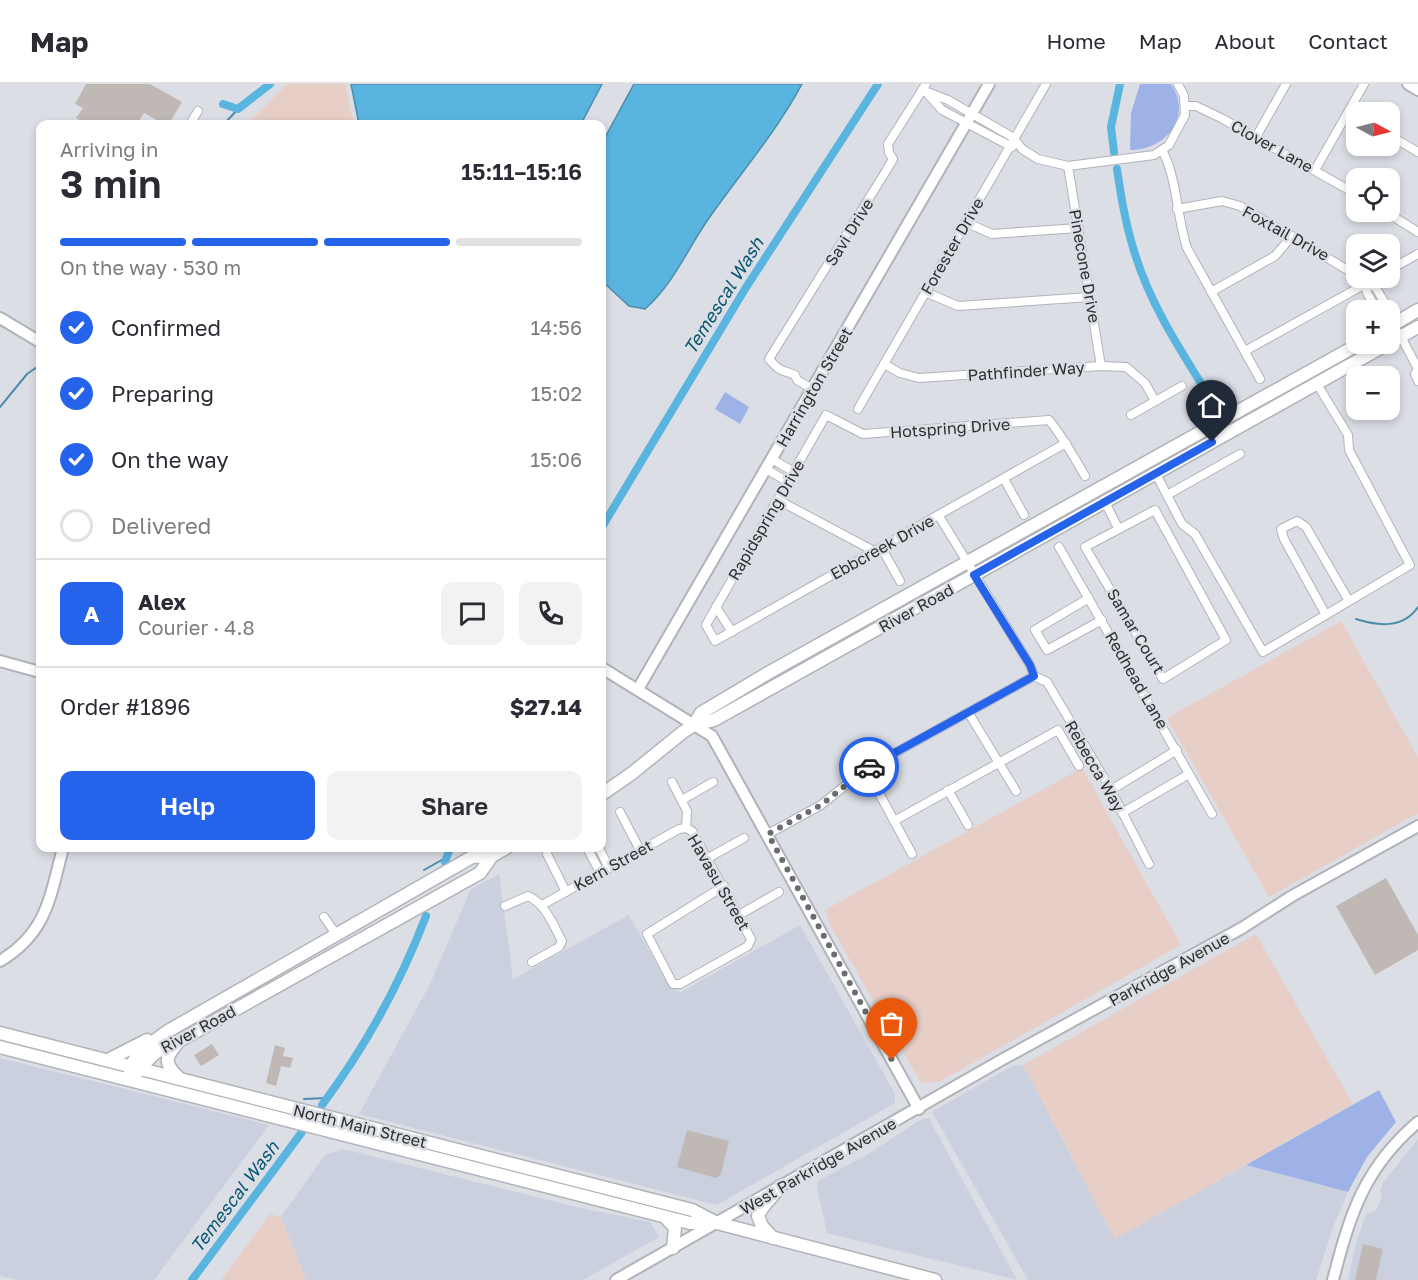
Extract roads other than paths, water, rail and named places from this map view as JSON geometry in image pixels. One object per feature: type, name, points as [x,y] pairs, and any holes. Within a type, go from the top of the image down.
[{"type":"main road","points":[[1400,320],[1418,310]]},
{"type":"main road","name":"River Road","points":[[694,725],[714,720],[1418,327]]},
{"type":"main road","name":"River Road","points":[[606,791],[694,725],[701,713],[768,673],[1346,351]]},
{"type":"main road","name":"River Road","points":[[135,1068],[150,1055],[480,873],[492,856],[499,852]]},
{"type":"main road","name":"River Road","points":[[130,1081],[140,1053],[168,1031],[472,857],[492,856]]},
{"type":"main road","points":[[361,938],[369,927],[389,914],[390,905]]},
{"type":"main road","points":[[266,991],[276,978],[338,942],[336,934]]},
{"type":"main road","points":[[108,1060],[168,1031]]},
{"type":"main road","name":"North Main Street","points":[[0,1033],[287,1107],[343,1128],[691,1224],[717,1223]]},
{"type":"main road","points":[[179,1041],[169,1054],[167,1061],[169,1069],[182,1081]]},
{"type":"main road","name":"North Main Street","points":[[0,1047],[283,1120],[343,1128],[692,1210],[717,1223],[935,1280]]},
{"type":"main road","points":[[774,1238],[762,1226],[758,1216],[760,1208],[773,1198],[780,1186]]},
{"type":"main road","points":[[665,1217],[675,1228],[673,1248]]},
{"type":"street","name":"Harrington Street","points":[[638,689],[989,84]]},
{"type":"street","name":"Forester Drive","points":[[858,409],[1046,84]]},
{"type":"street","points":[[970,118],[1009,146],[1022,149],[1038,159],[1068,166],[1136,158],[1154,155],[1162,150],[1169,145],[1180,128],[1186,106],[1178,84]]},
{"type":"street","points":[[1256,137],[1286,84]]},
{"type":"street","points":[[1357,102],[1364,84]]},
{"type":"street","points":[[1408,84],[1418,90]]},
{"type":"street","points":[[925,89],[942,110],[970,118],[1014,138],[1022,149]]},
{"type":"street","name":"Savi Drive","points":[[812,388],[797,380],[792,381],[770,359],[890,165],[893,159],[889,153],[888,144],[925,89]]},
{"type":"street","name":"Clover Lane","points":[[1186,106],[1196,106],[1346,188]]},
{"type":"street","points":[[192,120],[198,111]]},
{"type":"street","points":[[1315,170],[1346,122]]},
{"type":"street","points":[[1400,141],[1418,152]]},
{"type":"street","points":[[1162,150],[1169,168],[1187,248],[1260,379]]},
{"type":"street","name":"Pinecone Drive","points":[[1068,166],[1101,366]]},
{"type":"street","name":"Foxtail Drive","points":[[1177,209],[1222,201],[1240,206],[1346,269]]},
{"type":"street","points":[[1400,221],[1418,232]]},
{"type":"street","points":[[965,222],[992,234],[1078,228]]},
{"type":"street","points":[[1212,292],[1275,256],[1292,236]]},
{"type":"street","points":[[1400,264],[1418,254]]},
{"type":"street","points":[[1245,351],[1346,287]]},
{"type":"street","points":[[925,292],[958,306],[1090,297]]},
{"type":"street","points":[[0,318],[36,339]]},
{"type":"street","points":[[1402,336],[1418,369],[1414,374],[1418,381]]},
{"type":"street","name":"Pathfinder Way","points":[[884,364],[900,373],[919,378],[1101,366],[1126,367],[1145,383],[1155,401]]},
{"type":"street","points":[[1156,474],[1182,524],[1195,534],[1263,652],[1410,565],[1349,450],[1348,435],[1317,384]]},
{"type":"street","points":[[1131,415],[1182,386]]},
{"type":"street","name":"Hotspring Drive","points":[[826,415],[863,434],[1049,420],[1066,443]]},
{"type":"street","name":"Rapidspring Drive","points":[[732,632],[715,641],[706,625],[826,415]]},
{"type":"street","points":[[1066,443],[1085,476]]},
{"type":"street","name":"Ebbcreek Drive","points":[[732,632],[1066,443]]},
{"type":"street","points":[[1167,495],[1240,454]]},
{"type":"street","points":[[772,459],[794,472]]},
{"type":"street","points":[[766,469],[788,482]]},
{"type":"street","points":[[1004,478],[1024,515]]},
{"type":"street","points":[[778,500],[877,549],[900,581]]},
{"type":"street","points":[[1105,502],[1118,528]]},
{"type":"street","name":"Samar Court","points":[[1155,510],[1226,640],[1163,679],[1085,547],[1118,528],[1155,510]]},
{"type":"street","points":[[768,834],[821,805],[866,769],[1034,676],[1030,665],[939,516]]},
{"type":"street","points":[[1326,615],[1284,539],[1281,529],[1296,521],[1306,527],[1349,601]]},
{"type":"street","name":"Redhead Lane","points":[[1059,548],[1212,814]]},
{"type":"street","points":[[1089,598],[1035,630],[1047,650],[1102,620]]},
{"type":"street","points":[[716,608],[732,632]]},
{"type":"street","points":[[0,661],[36,671]]},
{"type":"street","points":[[606,670],[712,736],[919,1108]]},
{"type":"street","name":"Rebecca Way","points":[[1034,676],[1047,682],[1111,790],[1149,864]]},
{"type":"street","points":[[968,712],[1016,791]]},
{"type":"street","points":[[894,821],[998,761],[1058,730],[1079,766]]},
{"type":"street","points":[[1111,790],[1177,750]]},
{"type":"street","points":[[866,769],[912,854]]},
{"type":"street","points":[[1122,813],[1189,774]]},
{"type":"street","points":[[672,782],[687,811],[686,828]]},
{"type":"street","points":[[682,800],[713,782]]},
{"type":"street","points":[[948,790],[968,825]]},
{"type":"street","points":[[620,812],[640,850]]},
{"type":"street","name":"Parkridge Avenue","points":[[919,1108],[1005,1058],[1232,934],[1292,896],[1418,826]]},
{"type":"street","name":"Kern Street","points":[[542,905],[679,829],[686,828]]},
{"type":"street","name":"Havasu Street","points":[[686,828],[692,831],[708,858],[739,915],[751,939],[748,946],[680,984],[673,984],[647,934],[723,886]]},
{"type":"street","points":[[708,858],[744,838]]},
{"type":"street","points":[[0,962],[25,943],[43,920],[62,852]]},
{"type":"street","points":[[589,852],[600,872]]},
{"type":"street","points":[[601,852],[609,867]]},
{"type":"street","points":[[547,854],[566,892]]},
{"type":"street","points":[[739,915],[779,892]]},
{"type":"street","points":[[505,906],[528,896],[542,905],[562,941],[559,947],[532,962]]},
{"type":"street","points":[[324,916],[336,934]]},
{"type":"street","name":"West Parkridge Avenue","points":[[616,1280],[919,1108]]},
{"type":"street","points":[[1332,1280],[1345,1234],[1361,1191],[1391,1148],[1418,1122]]},
{"type":"waterway","points":[[223,104],[238,109],[270,84]]},
{"type":"waterway","name":"Temescal Wash","points":[[606,520],[745,289],[878,84]]},
{"type":"waterway","points":[[1114,152],[1111,127],[1120,84]]},
{"type":"waterway","points":[[228,120],[238,109]]},
{"type":"waterway","points":[[1117,169],[1126,222],[1142,275],[1171,334],[1217,409]]},
{"type":"waterway","points":[[0,407],[27,374],[36,368]]},
{"type":"waterway","points":[[1356,619],[1390,624],[1405,619],[1418,607]]},
{"type":"waterway","name":"Temescal Wash","points":[[445,862],[449,852]]},
{"type":"waterway","points":[[424,870],[447,857]]},
{"type":"waterway","name":"Temescal Wash","points":[[322,1105],[381,1014],[426,916]]},
{"type":"waterway","points":[[304,1099],[327,1098]]},
{"type":"waterway","name":"Temescal Wash","points":[[192,1280],[302,1132]]}]
